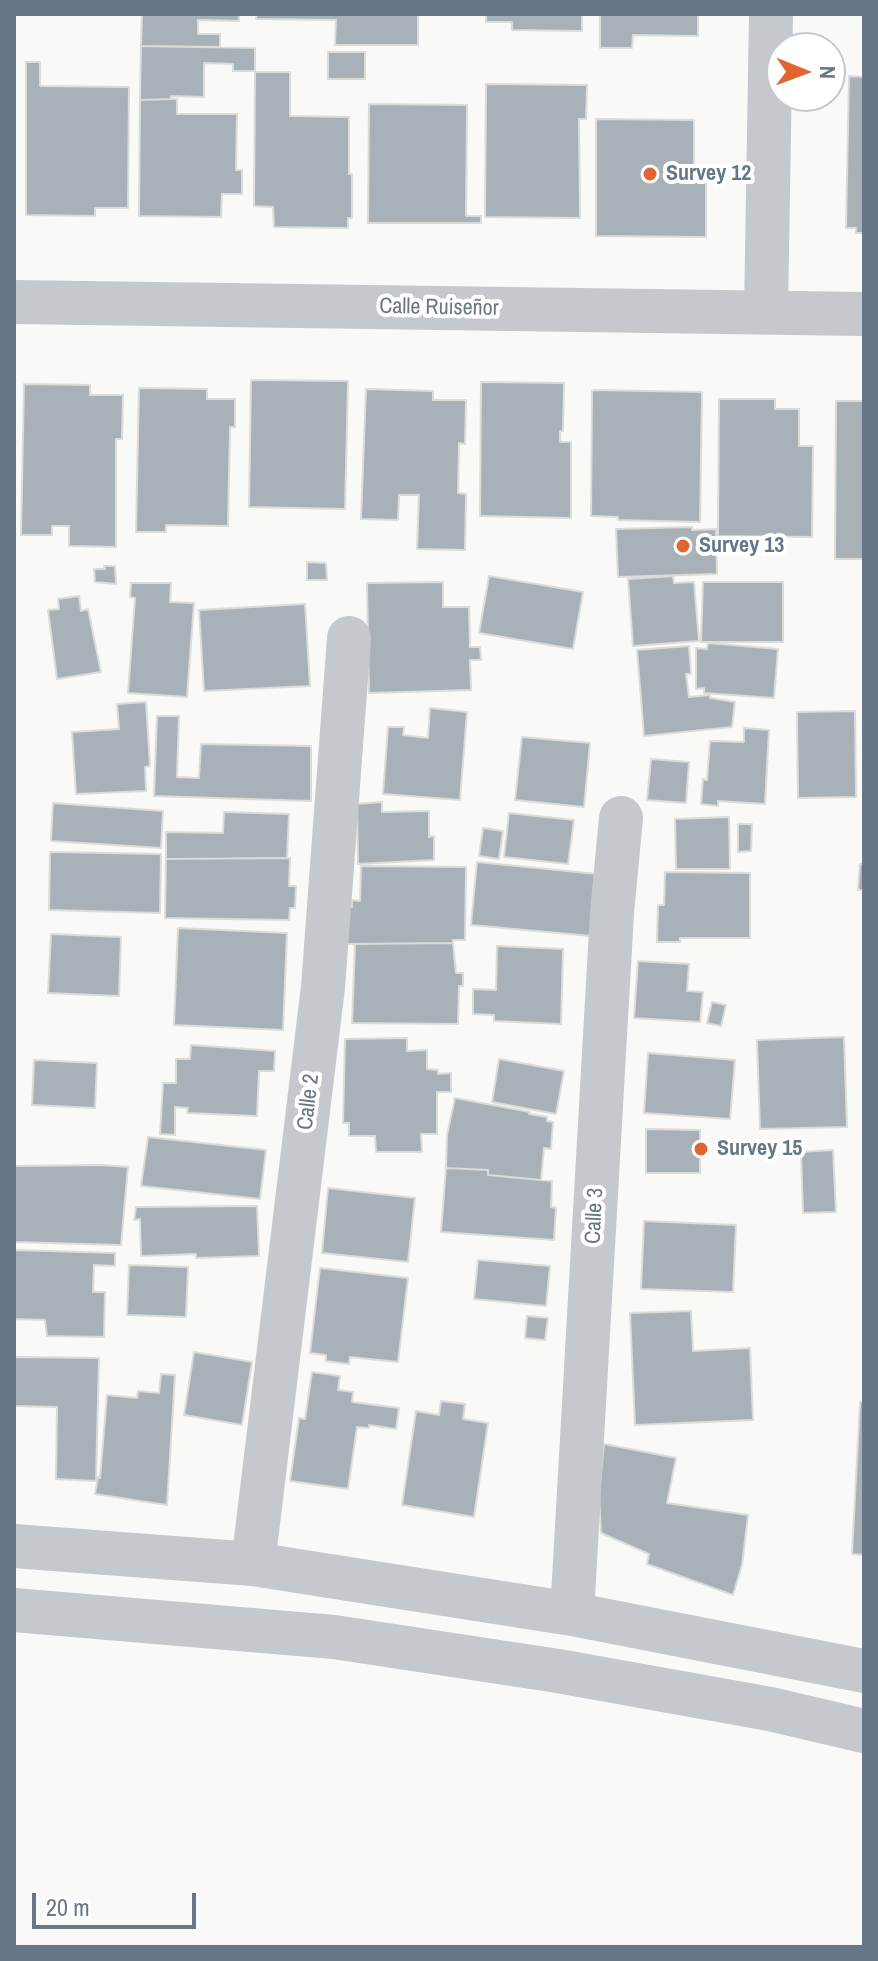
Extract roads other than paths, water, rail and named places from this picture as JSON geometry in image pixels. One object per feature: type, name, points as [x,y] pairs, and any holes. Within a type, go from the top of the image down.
[{"type":"street","points":[[766,312],[771,14]]},
{"type":"street","name":"Calle Ruiseñor","points":[[14,302],[864,314]]},
{"type":"street","name":"Calle 2","points":[[253,1564],[323,987],[349,638]]},
{"type":"street","name":"Calle 3","points":[[572,1614],[612,913],[621,818]]},
{"type":"street","points":[[14,1546],[253,1564],[572,1614],[864,1671]]},
{"type":"street","points":[[14,1610],[334,1637],[573,1673],[770,1709],[864,1731]]},
{"type":"place","name":"Survey 12","points":[[650,174]]},
{"type":"place","name":"Survey 13","points":[[683,546]]},
{"type":"place","name":"Survey 15","points":[[701,1149]]}]
